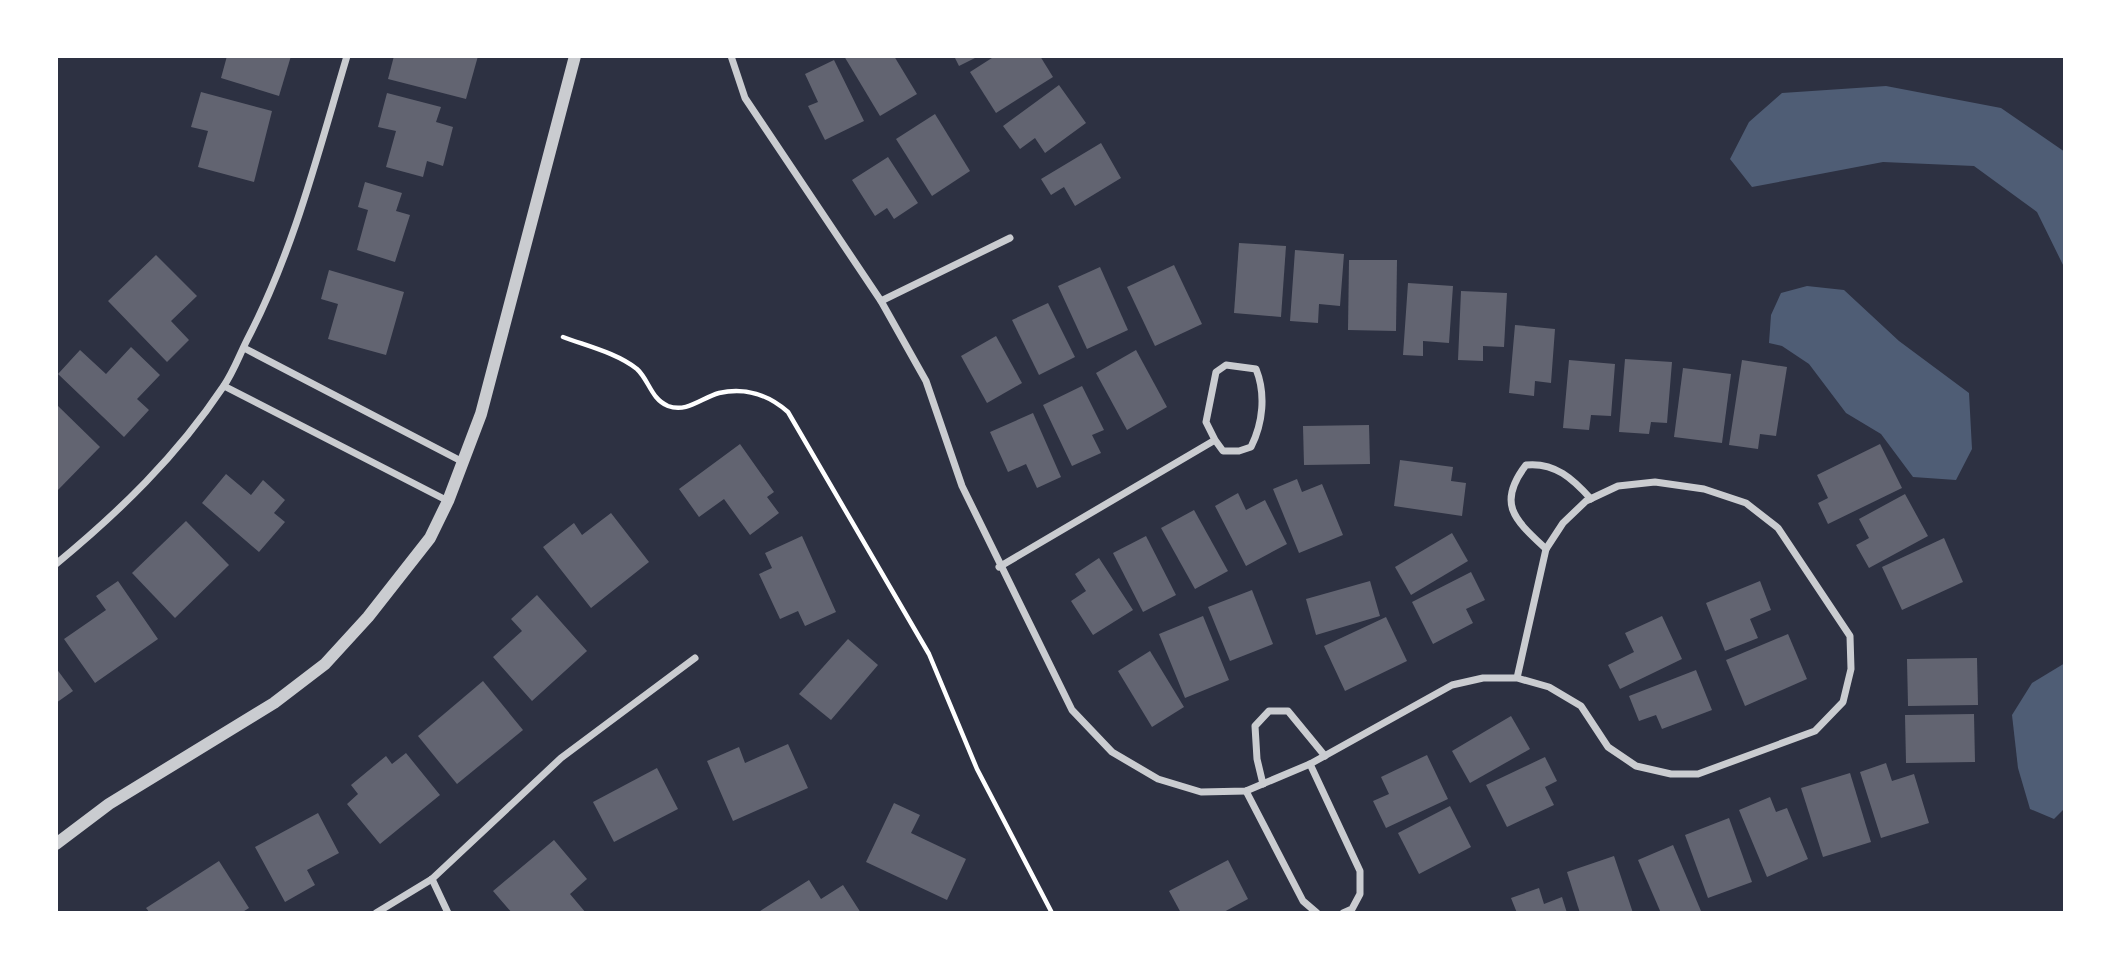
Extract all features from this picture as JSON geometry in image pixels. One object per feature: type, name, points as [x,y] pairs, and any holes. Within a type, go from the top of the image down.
[{"type":"street","points":[[56,564],[103,525],[168,460],[224,386],[271,293],[291,243],[347,56]]},
{"type":"street","points":[[56,844],[109,804],[274,702],[325,664],[368,617],[430,538],[464,463],[497,358],[575,56]]},
{"type":"street","points":[[731,56],[745,97],[881,301],[926,381],[962,486],[999,567],[1072,710],[1112,752],[1158,779],[1201,792],[1246,791],[1310,764],[1452,685],[1483,678],[1517,678],[1549,687],[1581,706],[1608,747],[1636,766],[1671,774],[1698,774],[1815,731],[1843,702],[1850,669],[1850,636],[1779,528],[1746,503],[1704,489],[1655,482],[1618,486],[1591,499],[1563,523],[1546,549],[1517,678]]},
{"type":"street","points":[[881,301],[1010,238]]},
{"type":"street","points":[[244,348],[464,463]]},
{"type":"street","points":[[1226,365],[1256,369],[1262,384],[1260,428],[1251,447],[1239,451],[1223,451],[1214,440],[1206,422],[1216,372],[1226,365]]},
{"type":"street","points":[[224,386],[448,501]]},
{"type":"street","points":[[999,567],[1214,440]]},
{"type":"street","points":[[1546,549],[1513,514],[1508,498],[1514,481],[1526,465],[1541,464],[1570,476],[1591,499]]},
{"type":"street","points":[[376,913],[432,878],[561,758],[695,657]]},
{"type":"street","points":[[1263,784],[1255,726],[1269,711],[1288,711],[1325,756]]},
{"type":"street","points":[[1310,764],[1360,871],[1360,894],[1352,909],[1343,913]]},
{"type":"street","points":[[1246,791],[1303,901],[1317,913]]},
{"type":"street","points":[[432,878],[448,913]]},
{"type":"path","points":[[563,337],[639,370],[654,396],[668,406],[686,407],[719,393],[754,392],[772,398],[788,412],[929,654],[977,769],[1052,913]]},
{"type":"water","points":[[1886,86],[2001,108],[2065,152],[2065,269],[2037,212],[1974,166],[1883,162],[1752,187],[1730,159],[1749,122],[1782,93]]},
{"type":"water","points":[[1807,286],[1844,290],[1899,341],[1969,393],[1972,449],[1956,480],[1913,477],[1881,434],[1846,413],[1809,364],[1782,346],[1769,343],[1771,315],[1781,293]]},
{"type":"water","points":[[2065,663],[2065,808],[2054,819],[2030,809],[2018,768],[2012,715],[2032,683]]},
{"type":"building","points":[[227,56],[291,56],[279,96],[221,78]]},
{"type":"building","points":[[394,56],[478,56],[466,99],[388,79]]},
{"type":"building","points":[[844,56],[894,56],[917,94],[880,116]]},
{"type":"building","points":[[954,56],[979,56],[959,66]]},
{"type":"building","points":[[995,56],[1040,56],[1053,77],[996,113],[970,72]]},
{"type":"building","points":[[834,60],[864,121],[825,140],[808,106],[818,102],[805,74]]},
{"type":"building","points":[[1059,85],[1086,123],[1045,153],[1035,138],[1020,149],[1003,126]]},
{"type":"building","points":[[201,92],[272,111],[254,182],[198,167],[208,131],[191,127]]},
{"type":"building","points":[[387,93],[441,107],[436,122],[453,127],[443,166],[427,161],[423,177],[386,167],[396,131],[378,127]]},
{"type":"building","points":[[935,114],[970,171],[932,196],[896,139]]},
{"type":"building","points":[[1101,143],[1121,178],[1075,206],[1064,187],[1051,195],[1041,179]]},
{"type":"building","points":[[888,157],[918,203],[894,219],[887,208],[875,216],[852,180]]},
{"type":"building","points":[[365,182],[402,193],[396,211],[410,215],[395,262],[357,250],[368,210],[358,207]]},
{"type":"building","points":[[1239,243],[1286,246],[1281,317],[1234,313]]},
{"type":"building","points":[[1295,250],[1344,254],[1340,306],[1319,304],[1318,323],[1290,321]]},
{"type":"building","points":[[156,255],[197,296],[171,321],[189,340],[167,362],[108,301]]},
{"type":"building","points":[[1349,260],[1397,260],[1396,331],[1348,330]]},
{"type":"building","points":[[1174,265],[1202,324],[1155,346],[1127,287]]},
{"type":"building","points":[[1100,267],[1128,330],[1087,349],[1058,286]]},
{"type":"building","points":[[329,270],[404,292],[386,355],[328,339],[338,304],[321,299]]},
{"type":"building","points":[[1408,283],[1453,286],[1449,343],[1423,341],[1423,356],[1403,355]]},
{"type":"building","points":[[1461,291],[1507,293],[1504,347],[1483,346],[1483,361],[1458,360]]},
{"type":"building","points":[[1048,303],[1075,357],[1039,375],[1012,320]]},
{"type":"building","points":[[1515,325],[1555,329],[1551,383],[1535,381],[1534,396],[1509,393]]},
{"type":"building","points":[[996,336],[1022,383],[987,403],[961,356]]},
{"type":"building","points":[[131,347],[160,375],[137,399],[149,410],[124,437],[58,374],[80,350],[106,374]]},
{"type":"building","points":[[1136,350],[1167,407],[1127,430],[1096,373]]},
{"type":"building","points":[[1625,359],[1672,362],[1667,423],[1651,422],[1649,434],[1619,432]]},
{"type":"building","points":[[1569,360],[1615,364],[1611,416],[1591,415],[1589,430],[1563,428]]},
{"type":"building","points":[[1742,360],[1787,367],[1776,436],[1760,434],[1758,449],[1729,445]]},
{"type":"building","points":[[1683,368],[1731,374],[1722,443],[1674,437]]},
{"type":"building","points":[[1082,386],[1104,430],[1092,435],[1101,453],[1072,466],[1043,405]]},
{"type":"building","points":[[56,404],[100,447],[56,492]]},
{"type":"building","points":[[1033,413],[1061,477],[1037,488],[1026,464],[1008,472],[990,432]]},
{"type":"building","points":[[1369,425],[1370,464],[1304,465],[1303,426]]},
{"type":"building","points":[[740,444],[774,492],[767,497],[779,513],[750,535],[724,499],[699,517],[679,489]]},
{"type":"building","points":[[1880,444],[1902,488],[1828,524],[1818,503],[1828,498],[1817,475]]},
{"type":"building","points":[[1400,460],[1453,467],[1451,481],[1466,483],[1462,516],[1394,506]]},
{"type":"building","points":[[226,474],[251,495],[263,480],[285,500],[274,513],[285,522],[259,552],[202,503]]},
{"type":"building","points":[[1297,479],[1302,492],[1322,484],[1343,535],[1299,553],[1273,489]]},
{"type":"building","points":[[1238,493],[1246,510],[1265,500],[1287,544],[1246,566],[1215,506]]},
{"type":"building","points":[[1905,494],[1928,536],[1869,568],[1856,545],[1869,538],[1859,519]]},
{"type":"building","points":[[1194,510],[1228,571],[1195,589],[1161,528]]},
{"type":"building","points":[[611,513],[649,562],[591,608],[543,547],[574,523],[582,535]]},
{"type":"building","points":[[186,521],[229,565],[175,618],[132,573]]},
{"type":"building","points":[[1452,533],[1468,561],[1411,595],[1395,567]]},
{"type":"building","points":[[802,536],[836,612],[805,626],[798,611],[780,619],[759,574],[772,568],[765,553]]},
{"type":"building","points":[[1146,536],[1176,595],[1143,612],[1113,553]]},
{"type":"building","points":[[1944,538],[1963,582],[1902,610],[1882,567]]},
{"type":"building","points":[[1099,558],[1133,610],[1093,635],[1071,601],[1086,591],[1075,574]]},
{"type":"building","points":[[1471,572],[1485,600],[1466,609],[1473,623],[1433,644],[1412,602]]},
{"type":"building","points":[[118,581],[158,639],[95,683],[64,639],[106,610],[96,596]]},
{"type":"building","points":[[1370,581],[1380,616],[1316,635],[1306,599]]},
{"type":"building","points":[[1760,581],[1771,610],[1750,619],[1758,638],[1725,651],[1706,603]]},
{"type":"building","points":[[1252,590],[1273,644],[1230,661],[1208,607]]},
{"type":"building","points":[[537,595],[587,651],[532,701],[493,657],[522,631],[511,619]]},
{"type":"building","points":[[1203,616],[1229,680],[1185,698],[1159,634]]},
{"type":"building","points":[[1662,616],[1682,659],[1620,689],[1608,665],[1634,652],[1625,633]]},
{"type":"building","points":[[1386,617],[1407,661],[1345,691],[1324,646]]},
{"type":"building","points":[[1788,634],[1807,679],[1745,706],[1726,660]]},
{"type":"building","points":[[848,639],[878,665],[831,720],[799,694]]},
{"type":"building","points":[[1150,651],[1184,707],[1152,727],[1118,671]]},
{"type":"building","points":[[1977,658],[1978,705],[1908,706],[1907,659]]},
{"type":"building","points":[[56,668],[73,691],[56,703]]},
{"type":"building","points":[[1696,670],[1712,710],[1662,729],[1656,715],[1639,721],[1629,696]]},
{"type":"building","points":[[483,681],[523,730],[457,784],[418,736]]},
{"type":"building","points":[[1974,714],[1975,762],[1906,763],[1905,715]]},
{"type":"building","points":[[1511,716],[1530,749],[1470,783],[1452,751]]},
{"type":"building","points":[[788,744],[808,788],[733,821],[707,761],[739,747],[745,763]]},
{"type":"building","points":[[406,753],[440,795],[380,844],[347,804],[358,794],[351,785],[386,756],[392,764]]},
{"type":"building","points":[[1427,755],[1448,799],[1386,828],[1373,801],[1389,794],[1381,777]]},
{"type":"building","points":[[1545,757],[1557,781],[1545,787],[1554,805],[1507,827],[1486,785]]},
{"type":"building","points":[[1886,763],[1892,781],[1914,774],[1929,823],[1881,838],[1860,772]]},
{"type":"building","points":[[657,768],[678,809],[614,842],[593,802]]},
{"type":"building","points":[[1850,773],[1871,842],[1823,857],[1801,788]]},
{"type":"building","points":[[1770,797],[1776,812],[1787,808],[1808,859],[1767,877],[1739,810]]},
{"type":"building","points":[[894,803],[920,815],[911,833],[966,859],[947,900],[866,862]]},
{"type":"building","points":[[1450,806],[1471,847],[1419,874],[1398,833]]},
{"type":"building","points":[[318,813],[339,853],[307,870],[315,885],[285,902],[255,847]]},
{"type":"building","points":[[1729,818],[1752,882],[1708,898],[1685,835]]},
{"type":"building","points":[[554,840],[587,879],[570,894],[586,913],[512,913],[493,891]]},
{"type":"building","points":[[1673,845],[1701,911],[1697,913],[1661,913],[1638,860]]},
{"type":"building","points":[[1614,856],[1633,913],[1580,913],[1567,872]]},
{"type":"building","points":[[1228,860],[1248,899],[1222,913],[1181,913],[1169,891]]},
{"type":"building","points":[[219,861],[249,908],[241,913],[150,913],[146,908]]},
{"type":"building","points":[[809,880],[821,899],[843,885],[861,913],[757,913]]},
{"type":"building","points":[[1539,888],[1544,904],[1562,897],[1567,913],[1517,913],[1511,898]]}]
